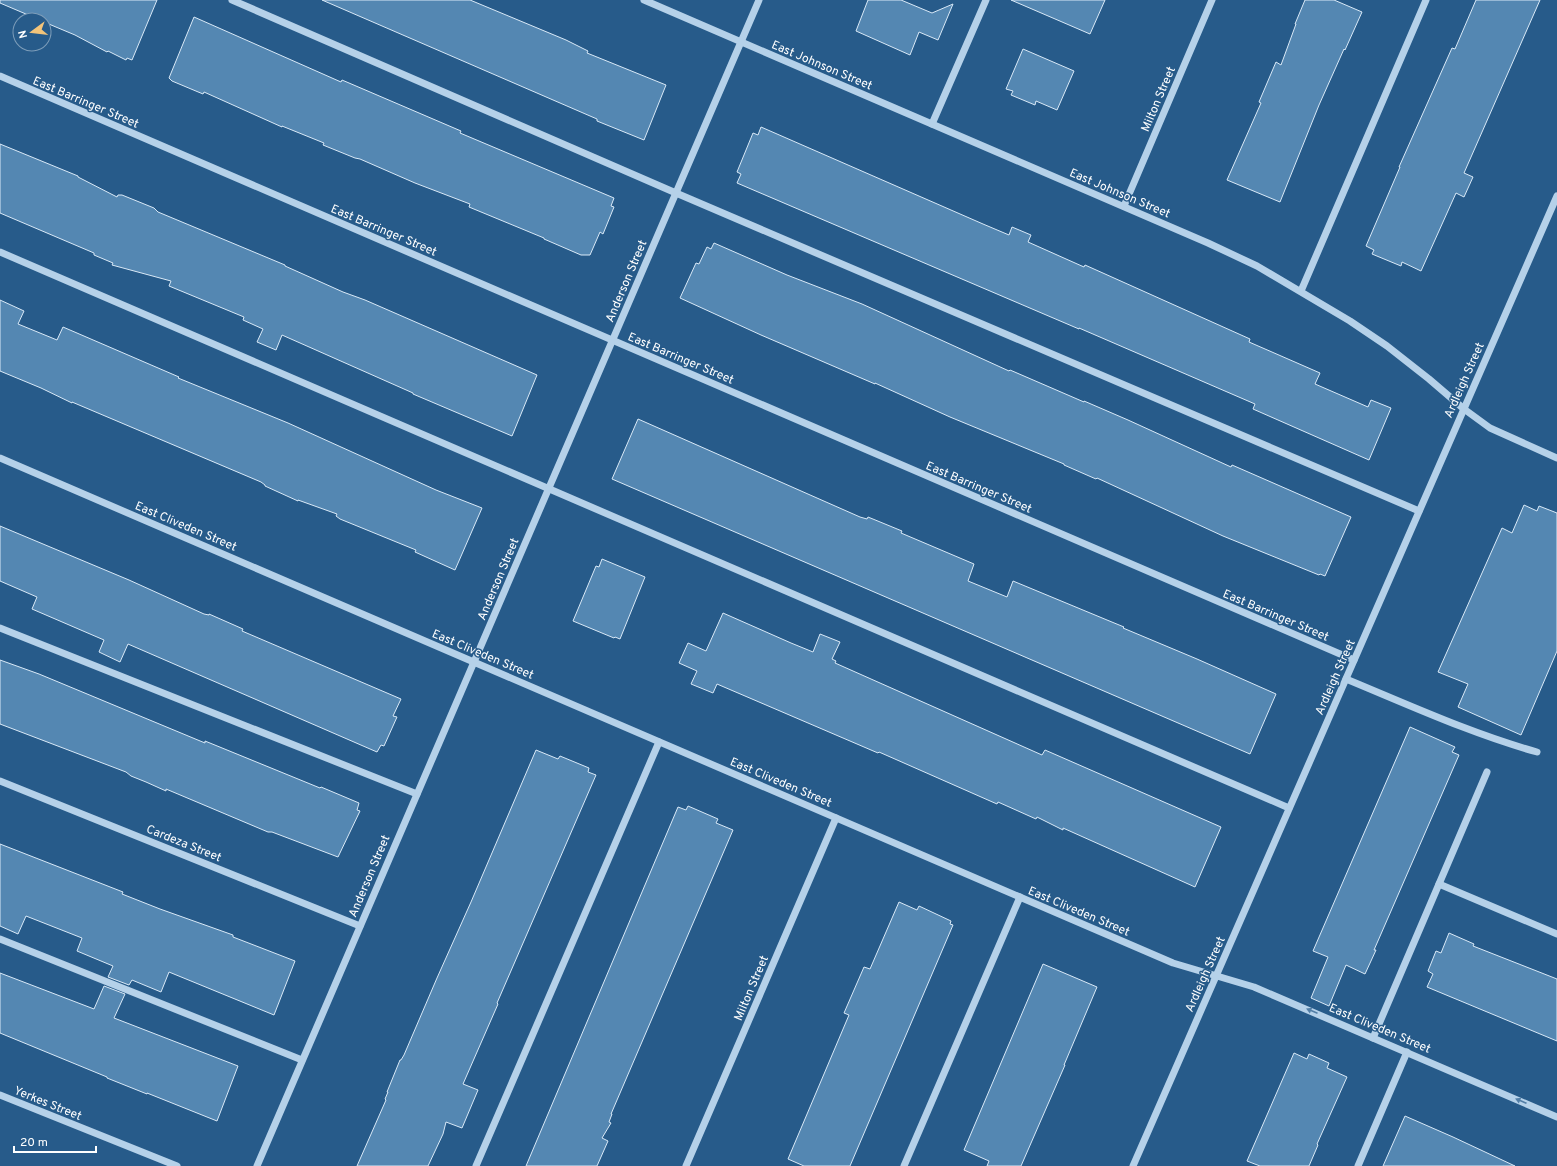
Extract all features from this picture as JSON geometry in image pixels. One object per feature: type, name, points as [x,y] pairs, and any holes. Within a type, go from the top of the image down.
[{"type":"street","points":[[232,0],[676,193],[1419,511]]},
{"type":"street","name":"East Johnson Street","points":[[644,0],[1124,206],[1257,266],[1350,321],[1387,346],[1464,409],[1495,431],[1557,458]]},
{"type":"street","name":"Anderson Street","points":[[256,1166],[759,0]]},
{"type":"street","points":[[932,124],[986,0]]},
{"type":"street","name":"Milton Street","points":[[1124,206],[1212,0]]},
{"type":"street","points":[[1300,291],[1426,0]]},
{"type":"street","name":"East Barringer Street","points":[[0,76],[1354,660]]},
{"type":"street","name":"Ardleigh Street","points":[[1133,1166],[1557,196]]},
{"type":"street","points":[[0,252],[1289,808]]},
{"type":"street","name":"East Cliveden Street","points":[[0,458],[1173,963],[1254,986],[1557,1117]]},
{"type":"street","points":[[0,628],[417,794]]},
{"type":"street","points":[[1346,679],[1469,730],[1538,752]]},
{"type":"street","points":[[476,1166],[659,742]]},
{"type":"street","points":[[1373,1038],[1487,772]]},
{"type":"street","name":"Cardeza Street","points":[[0,781],[360,926]]},
{"type":"street","name":"Milton Street","points":[[686,1166],[836,818]]},
{"type":"street","points":[[1439,884],[1557,934]]},
{"type":"street","points":[[904,1166],[1020,897]]},
{"type":"street","points":[[0,939],[302,1060]]},
{"type":"street","points":[[1358,1166],[1407,1052]]},
{"type":"street","name":"Yerkes Street","points":[[0,1095],[177,1166]]},
{"type":"building","points":[[0,0],[157,0],[132,60],[127,58],[126,60],[108,51],[107,52],[75,35],[52,25],[52,12],[21,12],[0,3]]},
{"type":"building","points":[[322,0],[470,0],[566,40],[588,51],[587,53],[666,85],[644,140],[597,121],[597,119]]},
{"type":"building","points":[[868,0],[901,0],[932,13],[953,4],[938,40],[919,32],[910,55],[856,31]]},
{"type":"building","points":[[1011,0],[1105,0],[1090,34]]},
{"type":"building","points":[[1305,0],[1334,0],[1362,12],[1319,105],[1280,202],[1227,180],[1261,103],[1259,102],[1276,62],[1281,65]]},
{"type":"building","points":[[1476,0],[1540,0],[1464,173],[1473,177],[1464,197],[1456,193],[1421,271],[1402,262],[1401,266],[1372,254],[1374,250],[1366,246],[1399,167],[1452,48],[1455,49]]},
{"type":"building","points":[[194,17],[341,82],[342,80],[461,131],[460,133],[614,198],[611,206],[614,207],[603,234],[600,232],[590,255],[581,255],[469,207],[470,204],[323,145],[324,143],[282,127],[204,92],[203,94],[172,81],[169,78]]},
{"type":"building","points":[[1023,49],[1074,71],[1057,110],[1036,101],[1035,105],[1011,95],[1013,91],[1006,89]]},
{"type":"building","points":[[761,127],[1009,235],[1012,227],[1031,235],[1028,242],[1084,267],[1085,265],[1250,339],[1249,342],[1320,373],[1315,384],[1368,407],[1371,400],[1391,408],[1369,460],[1253,409],[1255,404],[737,183],[741,174],[737,172],[753,133],[758,135]]},
{"type":"building","points":[[0,144],[78,176],[117,197],[118,195],[122,195],[154,208],[158,212],[285,265],[343,292],[365,300],[537,375],[512,436],[413,394],[282,335],[276,350],[257,342],[263,329],[243,320],[244,317],[169,286],[171,281],[112,265],[113,263],[94,255],[94,253],[0,213]]},
{"type":"building","points":[[714,243],[787,275],[862,304],[1009,371],[1010,370],[1084,401],[1231,467],[1232,465],[1351,517],[1325,576],[1319,575],[1223,536],[1097,478],[1096,479],[1064,464],[950,417],[680,298],[696,263],[699,264],[707,247],[711,249]]},
{"type":"building","points":[[0,300],[24,311],[18,324],[57,340],[63,327],[179,377],[178,378],[288,423],[436,490],[482,508],[455,570],[415,552],[416,550],[340,519],[336,516],[337,514],[298,501],[265,486],[261,482],[72,403],[0,371]]},
{"type":"building","points":[[638,419],[860,517],[867,519],[868,517],[902,531],[901,533],[974,564],[968,581],[1007,597],[1013,581],[1124,627],[1123,628],[1276,694],[1250,754],[612,479]]},
{"type":"building","points":[[1524,505],[1537,511],[1539,506],[1557,513],[1557,651],[1521,735],[1458,707],[1468,684],[1438,672],[1502,528],[1512,533]]},
{"type":"building","points":[[0,526],[129,580],[204,614],[209,614],[243,629],[242,631],[401,699],[393,716],[397,717],[384,746],[381,745],[377,752],[128,644],[120,662],[99,652],[104,640],[32,609],[37,597],[0,581]]},
{"type":"building","points":[[602,559],[645,577],[620,639],[614,638],[573,621],[596,566],[599,567]]},
{"type":"building","points":[[723,613],[813,652],[820,634],[840,642],[832,659],[836,661],[835,663],[1042,755],[1045,750],[1221,827],[1195,887],[1063,828],[1063,830],[1037,817],[1036,819],[998,802],[997,804],[879,752],[878,753],[717,684],[713,693],[691,684],[697,671],[679,663],[688,643],[706,651]]},
{"type":"building","points":[[0,660],[39,674],[205,743],[205,741],[359,803],[357,810],[360,811],[338,857],[272,832],[268,832],[166,789],[166,791],[131,776],[126,772],[0,724]]},
{"type":"building","points":[[1410,727],[1455,747],[1452,752],[1459,755],[1365,974],[1346,965],[1329,1006],[1311,998],[1328,957],[1313,951]]},
{"type":"building","points":[[536,750],[558,759],[560,756],[589,768],[588,772],[596,775],[463,1084],[478,1090],[462,1128],[446,1122],[443,1134],[428,1166],[357,1166],[386,1100],[387,1092],[400,1060],[404,1055]]},
{"type":"building","points":[[688,806],[718,819],[716,823],[733,830],[611,1114],[609,1122],[611,1123],[602,1138],[608,1141],[597,1166],[526,1166],[678,807],[686,810]]},
{"type":"building","points":[[0,844],[123,892],[122,894],[233,935],[233,937],[295,961],[274,1015],[169,972],[161,992],[132,980],[129,985],[108,977],[113,966],[77,951],[82,938],[26,916],[18,934],[0,926]]},
{"type":"building","points":[[899,902],[917,910],[919,906],[951,921],[950,924],[953,925],[850,1166],[804,1166],[788,1159],[849,1015],[844,1013],[864,967],[870,969]]},
{"type":"building","points":[[1449,933],[1474,944],[1473,946],[1557,979],[1557,1041],[1427,987],[1433,974],[1428,971],[1436,951],[1441,953]]},
{"type":"building","points":[[1043,964],[1097,987],[1021,1166],[987,1166],[989,1161],[964,1150]]},
{"type":"building","points":[[0,973],[94,1009],[104,986],[125,994],[114,1018],[238,1066],[217,1121],[107,1078],[0,1033]]},
{"type":"building","points":[[1294,1053],[1307,1059],[1309,1054],[1329,1063],[1327,1068],[1347,1077],[1317,1144],[1318,1145],[1309,1166],[1260,1166],[1247,1161]]},
{"type":"building","points":[[1405,1116],[1453,1137],[1515,1166],[1383,1166]]}]
